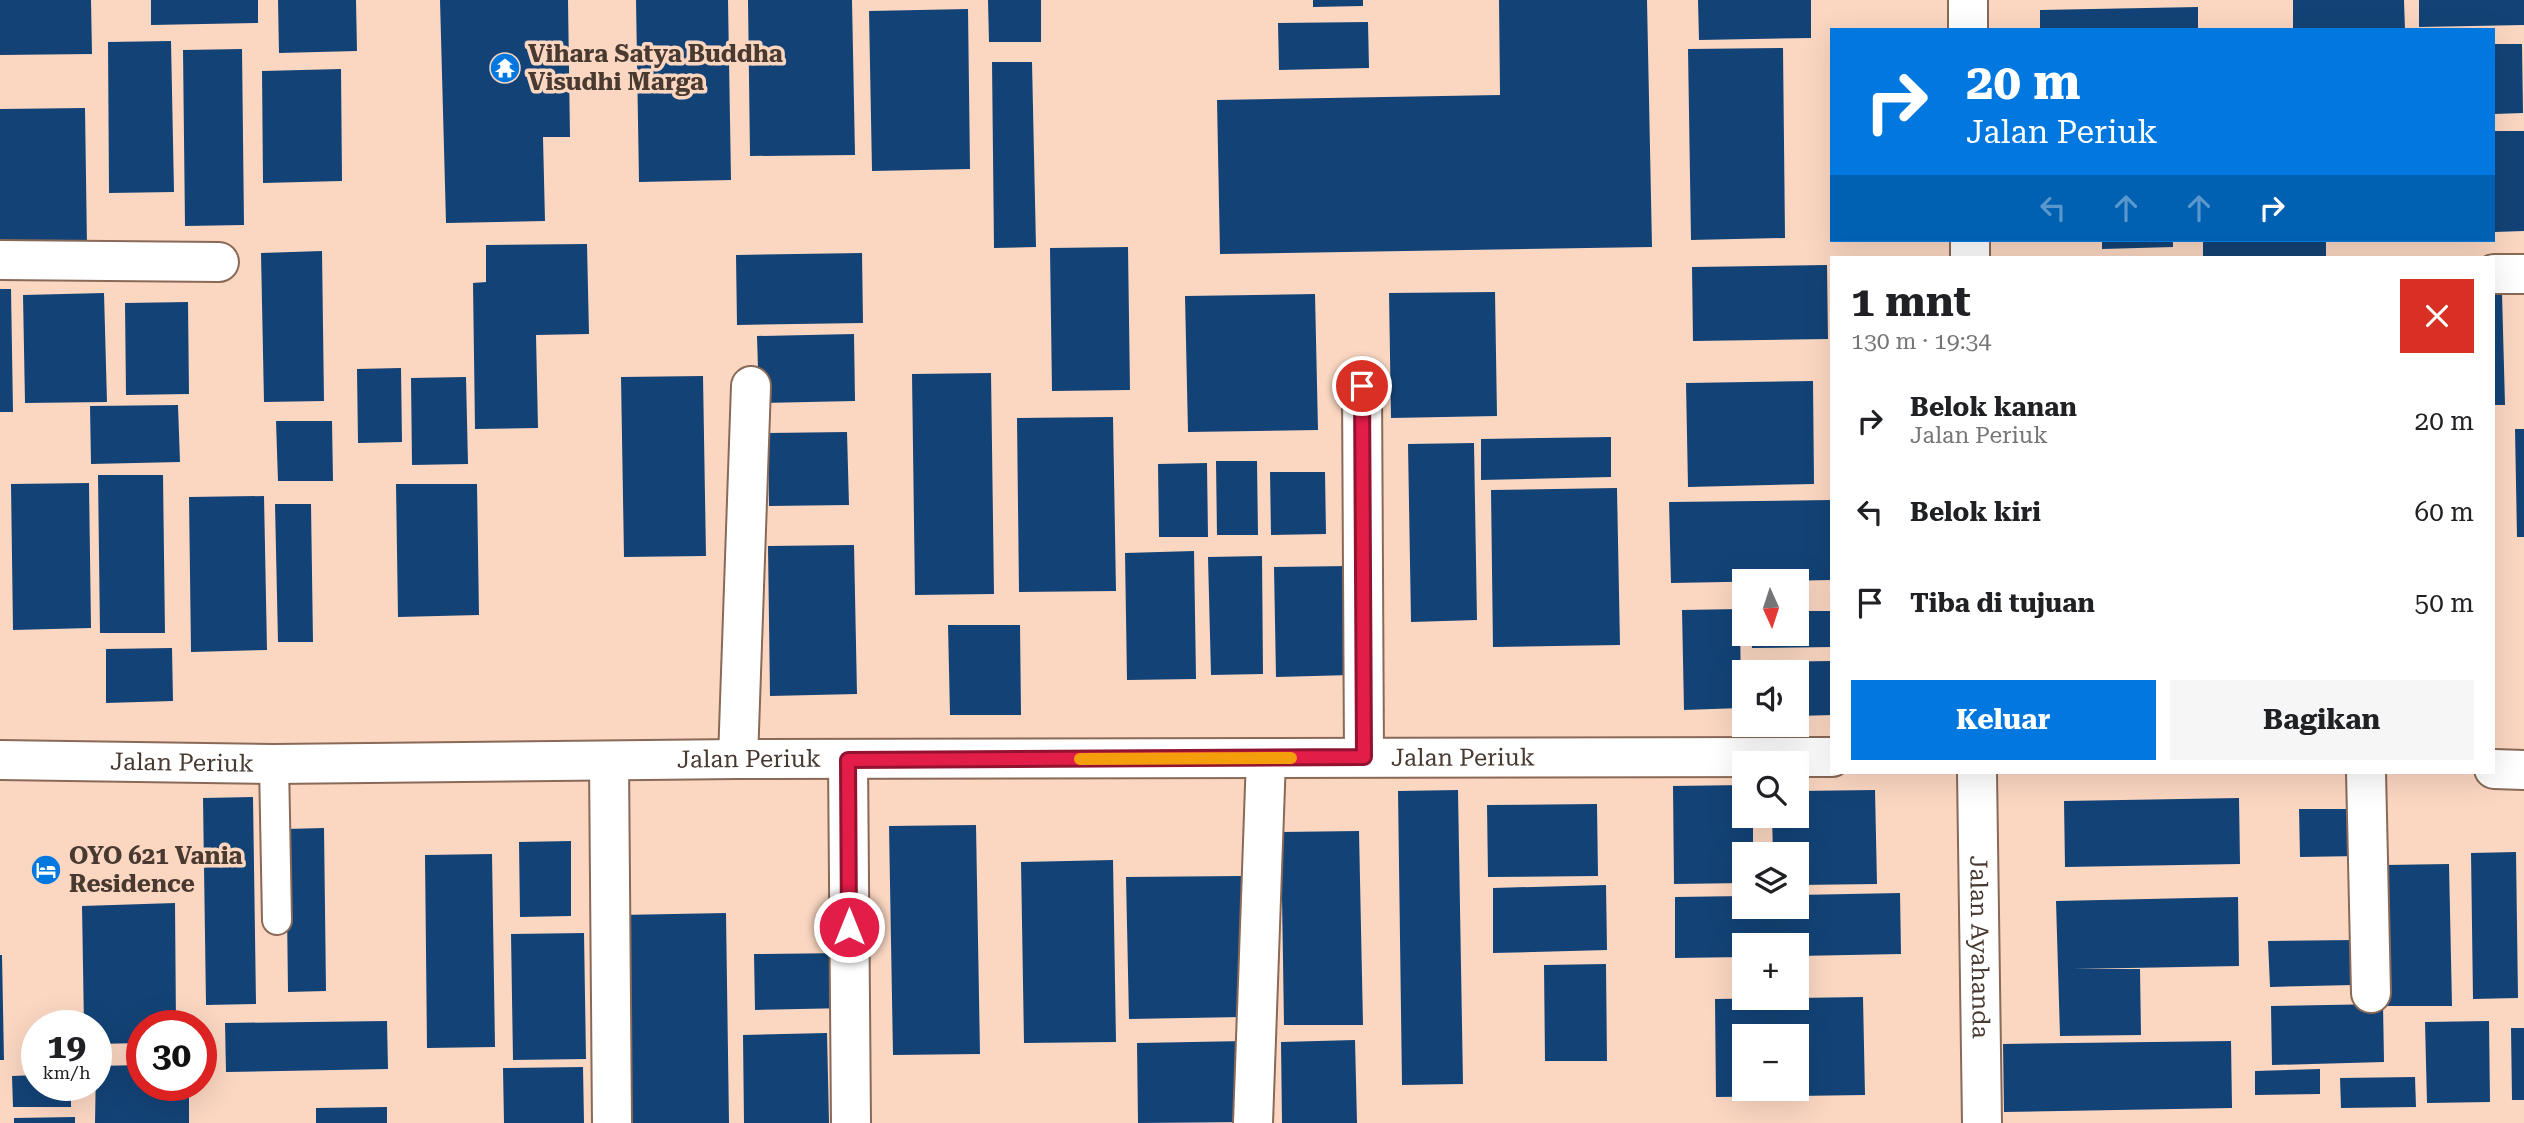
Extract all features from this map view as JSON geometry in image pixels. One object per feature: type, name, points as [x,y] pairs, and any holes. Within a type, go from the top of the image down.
[{"type":"street","points":[[1968,0],[1968,28]]},
{"type":"street","points":[[0,260],[219,262]]},
{"type":"street","points":[[2495,274],[2524,274]]},
{"type":"street","points":[[738,759],[751,386]]},
{"type":"street","points":[[1362,386],[1364,757]]},
{"type":"street","name":"Jalan Periuk","points":[[0,760],[274,764],[738,759],[1830,757]]},
{"type":"street","points":[[1253,1123],[1266,758]]},
{"type":"street","points":[[848,760],[850,1123]]},
{"type":"street","points":[[609,761],[612,1123]]},
{"type":"street","points":[[2495,769],[2524,770]]},
{"type":"street","name":"Jalan Ayahanda","points":[[1977,774],[1982,1123]]},
{"type":"street","points":[[2366,774],[2371,993]]},
{"type":"lane","points":[[274,764],[277,920]]},
{"type":"building","points":[[0,0],[91,0],[92,54],[0,55]]},
{"type":"building","points":[[151,0],[258,0],[258,23],[151,25]]},
{"type":"building","points":[[278,0],[356,0],[357,51],[279,53]]},
{"type":"building","name":"Vihara Satya Buddha Visudhi Marga","points":[[440,0],[568,0],[570,137],[543,137],[545,221],[446,223]]},
{"type":"building","points":[[636,0],[728,0],[731,180],[639,182]]},
{"type":"building","points":[[748,0],[852,0],[855,155],[750,156]]},
{"type":"building","points":[[988,0],[1041,0],[1041,42],[989,42]]},
{"type":"building","points":[[1313,0],[1363,0],[1363,6],[1313,7]]},
{"type":"building","points":[[1499,0],[1647,0],[1652,247],[1220,254],[1217,100],[1500,95]]},
{"type":"building","points":[[1698,0],[1811,0],[1811,38],[1699,40]]},
{"type":"building","points":[[2293,0],[2404,0],[2405,28],[2293,28]]},
{"type":"building","points":[[2419,0],[2524,0],[2524,25],[2419,27]]},
{"type":"building","points":[[2198,7],[2198,28],[2040,28],[2040,10]]},
{"type":"building","points":[[968,9],[970,169],[872,171],[869,11]]},
{"type":"building","points":[[1368,22],[1369,68],[1279,70],[1278,23]]},
{"type":"building","points":[[171,41],[174,192],[109,193],[108,42]]},
{"type":"building","points":[[2495,44],[2522,44],[2523,113],[2495,114]]},
{"type":"building","points":[[1783,48],[1785,238],[1691,240],[1688,49]]},
{"type":"building","points":[[242,49],[244,225],[185,226],[183,50]]},
{"type":"building","points":[[992,62],[1032,62],[1036,247],[994,248]]},
{"type":"building","points":[[341,69],[342,181],[263,183],[262,71]]},
{"type":"building","points":[[85,108],[87,246],[0,247],[0,109]]},
{"type":"building","points":[[2495,131],[2524,131],[2524,231],[2495,232]]},
{"type":"building","points":[[2102,242],[2173,242],[2173,247],[2102,249]]},
{"type":"building","points":[[2203,242],[2326,242],[2326,256],[2203,256]]},
{"type":"building","points":[[587,244],[589,334],[536,335],[538,428],[475,429],[473,283],[486,282],[486,245]]},
{"type":"building","points":[[1128,247],[1130,390],[1052,391],[1050,248]]},
{"type":"building","points":[[322,251],[324,401],[264,402],[261,253]]},
{"type":"building","points":[[862,253],[863,323],[737,325],[736,255]]},
{"type":"building","points":[[1827,265],[1828,339],[1693,341],[1692,267]]},
{"type":"building","points":[[0,289],[11,289],[13,412],[0,412]]},
{"type":"building","points":[[1495,292],[1497,416],[1391,418],[1389,293]]},
{"type":"building","points":[[104,293],[107,402],[25,403],[23,295]]},
{"type":"building","points":[[2495,293],[2502,293],[2505,405],[2495,405]]},
{"type":"building","points":[[1315,294],[1318,430],[1188,432],[1185,296]]},
{"type":"building","points":[[188,302],[189,394],[126,395],[125,303]]},
{"type":"building","points":[[854,334],[855,401],[759,403],[757,336]]},
{"type":"building","points":[[401,368],[402,442],[358,443],[357,369]]},
{"type":"building","points":[[991,373],[994,594],[915,595],[912,374]]},
{"type":"building","points":[[703,376],[706,556],[624,557],[621,377]]},
{"type":"building","points":[[466,377],[468,464],[412,465],[411,378]]},
{"type":"building","points":[[1813,381],[1814,484],[1688,487],[1686,383]]},
{"type":"building","points":[[178,405],[180,462],[91,464],[90,406]]},
{"type":"building","points":[[1113,417],[1116,591],[1019,592],[1017,418]]},
{"type":"building","points":[[276,421],[332,421],[333,481],[278,481]]},
{"type":"building","points":[[2515,429],[2524,429],[2524,537],[2517,537]]},
{"type":"building","points":[[847,432],[849,505],[769,506],[768,433]]},
{"type":"building","points":[[1611,437],[1611,477],[1481,480],[1481,439]]},
{"type":"building","points":[[1474,443],[1477,620],[1411,622],[1408,444]]},
{"type":"building","points":[[1216,461],[1257,461],[1258,535],[1217,535]]},
{"type":"building","points":[[1207,463],[1208,537],[1159,537],[1158,464]]},
{"type":"building","points":[[1270,472],[1325,472],[1326,534],[1271,535]]},
{"type":"building","points":[[98,475],[163,475],[165,633],[100,633]]},
{"type":"building","points":[[89,483],[91,628],[13,630],[11,484]]},
{"type":"building","points":[[396,484],[477,484],[479,615],[398,617]]},
{"type":"building","points":[[1617,488],[1620,645],[1493,647],[1491,490]]},
{"type":"building","points":[[264,496],[267,650],[191,652],[189,497]]},
{"type":"building","points":[[1830,500],[1830,580],[1810,580],[1810,569],[1732,569],[1732,582],[1671,583],[1669,502]]},
{"type":"building","points":[[275,504],[311,504],[313,642],[278,642]]},
{"type":"building","points":[[854,545],[857,694],[770,696],[768,546]]},
{"type":"building","points":[[1194,551],[1196,679],[1127,680],[1125,553]]},
{"type":"building","points":[[1262,556],[1263,674],[1211,675],[1208,557]]},
{"type":"building","points":[[1349,566],[1351,675],[1276,677],[1274,567]]},
{"type":"building","points":[[1732,609],[1732,646],[1740,646],[1741,660],[1732,660],[1732,708],[1684,710],[1682,610]]},
{"type":"building","points":[[1810,611],[1830,611],[1830,647],[1752,648],[1810,646]]},
{"type":"building","points":[[948,625],[1020,625],[1021,715],[950,715]]},
{"type":"building","points":[[172,648],[173,701],[106,703],[106,649]]},
{"type":"building","points":[[1809,661],[1830,661],[1830,715],[1809,716]]},
{"type":"building","points":[[1732,785],[1732,828],[1753,828],[1753,842],[1732,842],[1732,883],[1674,884],[1673,786]]},
{"type":"building","points":[[1458,790],[1463,1084],[1402,1085],[1398,791]]},
{"type":"building","points":[[1875,790],[1877,884],[1809,885],[1809,842],[1773,842],[1772,828],[1809,828],[1809,791]]},
{"type":"building","points":[[253,797],[256,1004],[206,1005],[203,798]]},
{"type":"building","points":[[2239,798],[2240,864],[2065,867],[2064,801]]},
{"type":"building","points":[[1597,804],[1598,876],[1488,877],[1487,805]]},
{"type":"building","points":[[2299,809],[2359,809],[2359,856],[2300,857]]},
{"type":"building","points":[[976,825],[980,1054],[893,1055],[889,826]]},
{"type":"building","points":[[324,828],[326,991],[288,992],[286,829]]},
{"type":"building","points":[[1359,831],[1363,1025],[1284,1025],[1281,832]]},
{"type":"building","points":[[571,841],[571,916],[520,917],[519,842]]},
{"type":"building","points":[[2516,852],[2518,998],[2473,999],[2471,853]]},
{"type":"building","points":[[492,854],[495,1047],[427,1048],[425,855]]},
{"type":"building","points":[[1113,860],[1116,1042],[1024,1043],[1021,862]]},
{"type":"building","points":[[2449,864],[2452,1006],[2387,1006],[2385,865]]},
{"type":"building","points":[[1241,876],[1243,1017],[1129,1019],[1126,877]]},
{"type":"building","points":[[1606,885],[1607,950],[1493,953],[1493,888]]},
{"type":"building","points":[[1900,893],[1901,954],[1809,956],[1809,933],[1732,933],[1732,957],[1675,958],[1675,897],[1732,896],[1732,919],[1809,919],[1809,895]]},
{"type":"building","points":[[2238,897],[2239,966],[2073,969],[2140,969],[2141,1035],[2060,1036],[2056,901]]},
{"type":"building","points":[[175,903],[176,1010],[126,1010],[126,1043],[112,1044],[112,1010],[84,1010],[82,906]]},
{"type":"building","points":[[726,913],[729,1123],[619,1123],[620,915]]},
{"type":"building","points":[[584,933],[586,1059],[513,1060],[511,934]]},
{"type":"building","points":[[2354,940],[2354,985],[2270,987],[2268,941]]},
{"type":"building","points":[[848,953],[849,1008],[755,1010],[754,954]]},
{"type":"building","points":[[2,955],[4,1060],[0,1060]]},
{"type":"building","points":[[1606,964],[1607,1061],[1545,1061],[1544,965]]},
{"type":"building","points":[[1863,997],[1865,1095],[1809,1096],[1809,1024],[1732,1024],[1732,1097],[1716,1097],[1715,999],[1732,999],[1732,1010],[1809,1010],[1809,998]]},
{"type":"building","points":[[2383,1004],[2384,1062],[2272,1065],[2271,1006]]},
{"type":"building","points":[[387,1021],[388,1069],[226,1072],[225,1023]]},
{"type":"building","points":[[2489,1021],[2490,1102],[2427,1103],[2425,1022]]},
{"type":"building","points":[[2511,1028],[2524,1028],[2524,1100],[2512,1100]]},
{"type":"building","points":[[827,1033],[829,1123],[744,1123],[743,1035]]},
{"type":"building","points":[[1355,1040],[1357,1123],[1282,1123],[1281,1042]]},
{"type":"building","points":[[1246,1041],[1248,1122],[1138,1123],[1137,1043]]},
{"type":"building","points":[[2231,1041],[2232,1108],[2004,1112],[2003,1044]]},
{"type":"building","points":[[126,1065],[126,1101],[189,1101],[189,1123],[95,1123],[95,1101],[112,1101],[112,1066]]},
{"type":"building","points":[[583,1067],[584,1123],[504,1123],[503,1068]]},
{"type":"building","points":[[2320,1069],[2320,1094],[2255,1095],[2255,1071]]},
{"type":"building","points":[[12,1076],[21,1076],[21,1101],[71,1101],[71,1107],[13,1107]]},
{"type":"building","points":[[2415,1077],[2416,1107],[2341,1108],[2340,1078]]},
{"type":"building","points":[[387,1107],[387,1123],[316,1123],[316,1108]]},
{"type":"building","points":[[75,1117],[75,1123],[14,1123],[14,1118]]},
{"type":"slow traffic","points":[[1080,759],[1291,758]]},
{"type":"place","name":"Vihara Satya Buddha Visudhi Marga","points":[[505,68]]},
{"type":"place","name":"OYO 621 Vania Residence","points":[[46,870]]},
{"type":"route","points":[[849,927],[848,760],[1364,757],[1362,386]]}]
